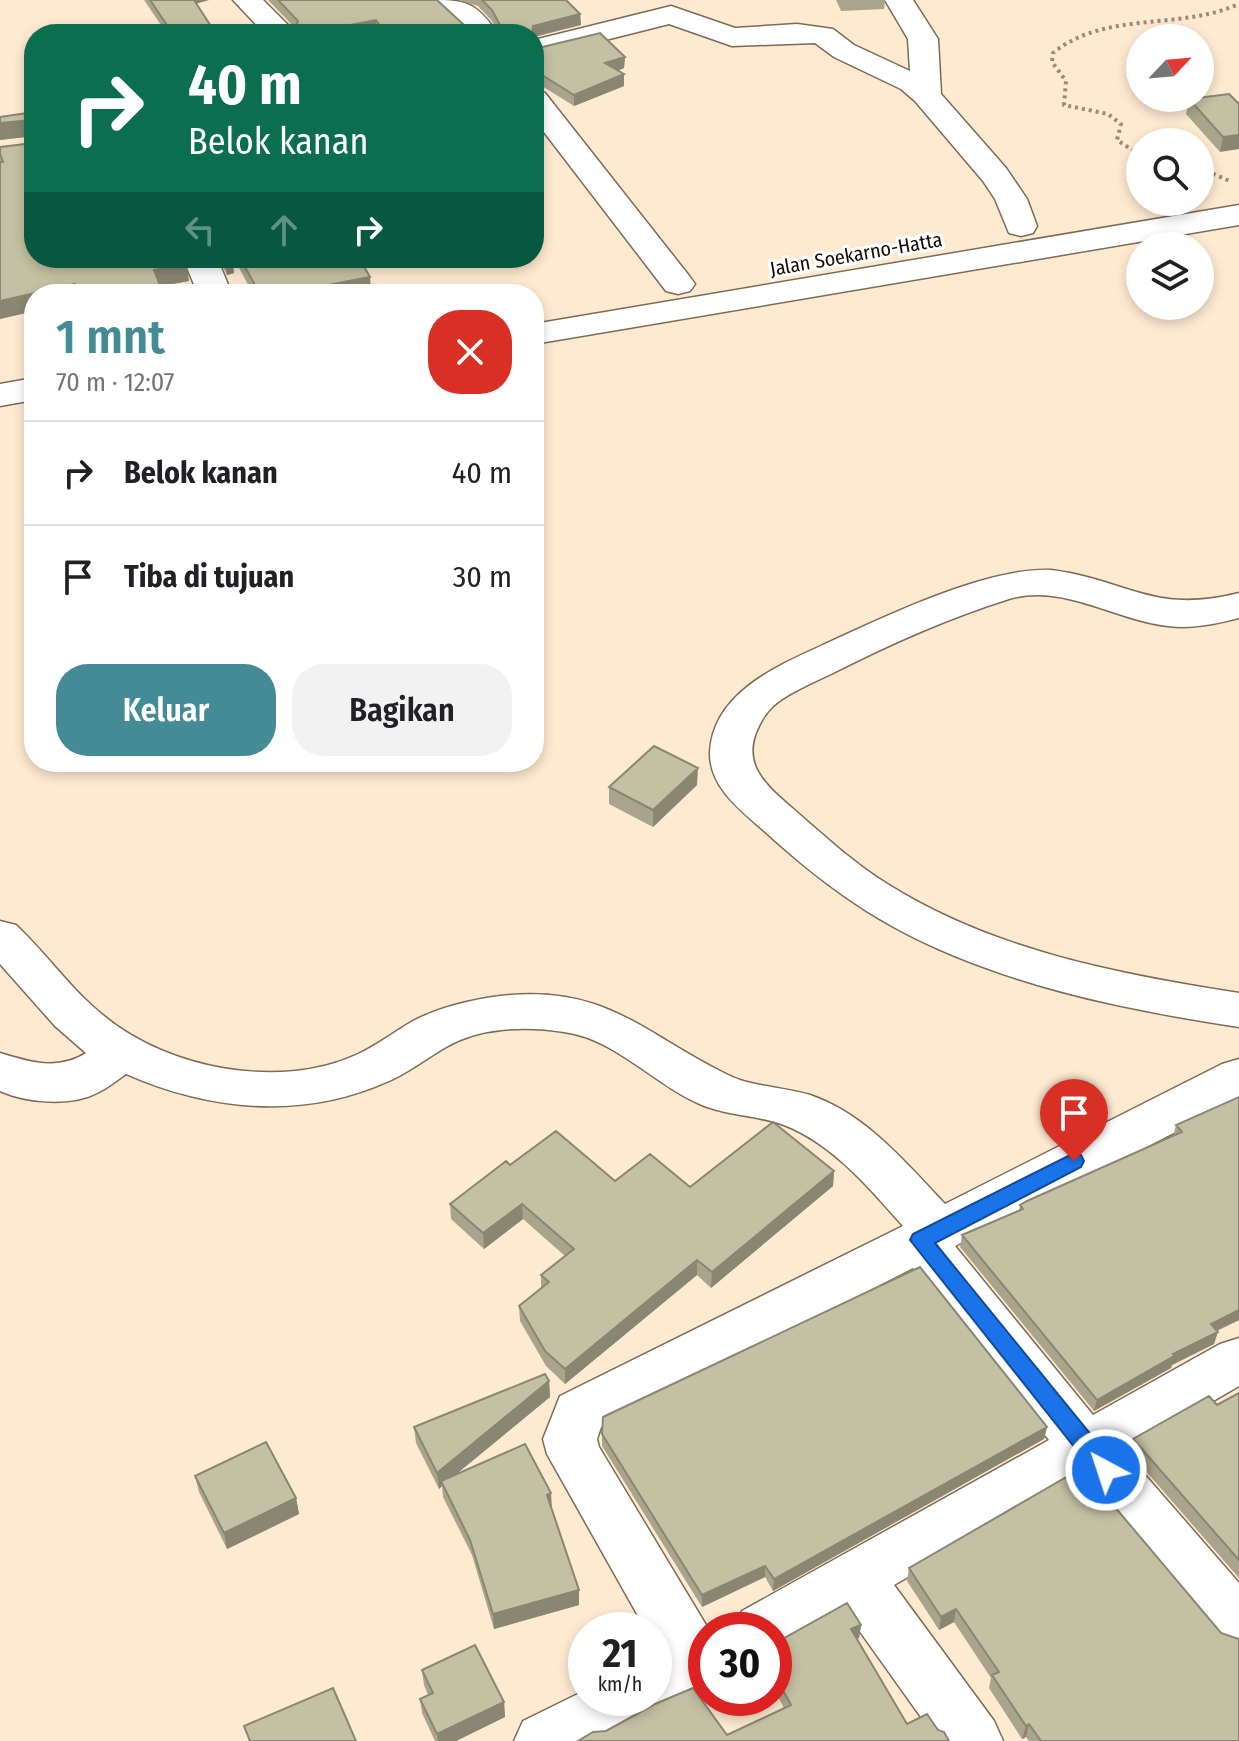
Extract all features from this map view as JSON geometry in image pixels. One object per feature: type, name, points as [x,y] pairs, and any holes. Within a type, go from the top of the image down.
[{"type":"street","points":[[247,0],[272,24]]},
{"type":"street","points":[[443,0],[474,24]]},
{"type":"street","points":[[899,0],[924,42],[926,95]]},
{"type":"street","points":[[544,47],[671,15],[732,37],[818,34],[844,51],[912,83],[926,95],[995,175],[1011,199],[1021,226]]},
{"type":"street","points":[[544,112],[678,284]]},
{"type":"street","points":[[1214,196],[1239,190]]},
{"type":"street","points":[[544,332],[1136,220],[1239,215]]},
{"type":"street","name":"Jalan Soekarno-Hatta","points":[[544,305],[1021,226],[1136,220],[1146,216]]},
{"type":"street","points":[[7,397],[24,408]]},
{"type":"street","points":[[1239,605],[1186,617],[1153,611],[1064,584],[1031,583],[998,590],[861,641],[763,693],[751,704],[731,738],[729,761],[747,792],[828,863],[872,896],[929,928],[1035,968],[1102,985],[1239,1010]]},
{"type":"street","points":[[0,937],[80,1026],[122,1052],[182,1074],[222,1084],[296,1091],[335,1083],[374,1067],[416,1040],[465,1019],[550,1013],[587,1020],[620,1032],[668,1065],[725,1094],[779,1104],[813,1116],[840,1133],[871,1161],[1087,1448],[1239,1625]]},
{"type":"street","points":[[0,1071],[26,1082],[81,1080],[122,1052]]},
{"type":"street","points":[[686,1671],[586,1477],[570,1439],[572,1425],[579,1412],[1239,1077]]},
{"type":"street","points":[[792,1614],[1239,1360]]},
{"type":"street","points":[[856,1579],[973,1741]]},
{"type":"street","points":[[544,1741],[595,1716]]},
{"type":"path","points":[[1126,146],[1117,140],[1121,124],[1115,117],[1064,105],[1066,81],[1052,62],[1053,53],[1069,37],[1098,29],[1183,22],[1218,14],[1239,4]]},
{"type":"path","points":[[1214,176],[1239,190]]},
{"type":"building","points":[[150,0],[194,0],[210,24],[166,24]]},
{"type":"building","points":[[278,0],[437,0],[463,24],[379,24],[376,20],[355,24],[297,24],[298,21]]},
{"type":"building","points":[[482,0],[566,0],[580,14],[541,24],[499,24]]},
{"type":"building","points":[[600,33],[625,57],[605,63],[624,74],[574,95],[544,76],[544,47]]},
{"type":"building","points":[[1229,94],[1239,104],[1239,135],[1223,137],[1201,112],[1214,112],[1214,96]]},
{"type":"building","points":[[24,113],[24,121],[0,123],[0,117]]},
{"type":"building","points":[[24,144],[24,268],[165,268],[154,270],[159,284],[24,284],[24,296],[0,301],[0,162],[3,162],[0,147]]},
{"type":"building","points":[[246,268],[365,268],[370,277],[333,284],[254,284]]},
{"type":"building","points":[[654,746],[698,768],[653,810],[609,787]]},
{"type":"building","points":[[1239,1097],[1239,1310],[1211,1324],[1218,1332],[1173,1354],[1097,1400],[962,1235],[1023,1209],[1020,1205],[1027,1201],[1182,1132],[1176,1125]]},
{"type":"building","points":[[773,1122],[834,1171],[712,1272],[697,1260],[565,1369],[545,1351],[519,1306],[549,1282],[541,1275],[574,1249],[522,1204],[483,1233],[450,1204],[506,1161],[510,1165],[556,1131],[615,1181],[650,1154],[690,1187]]},
{"type":"building","points":[[920,1267],[1047,1427],[774,1579],[765,1566],[702,1595],[602,1434],[603,1417]]},
{"type":"building","points":[[545,1374],[549,1381],[437,1473],[414,1427]]},
{"type":"building","points":[[1239,1393],[1239,1560],[1133,1439],[1209,1396],[1217,1405]]},
{"type":"building","points":[[266,1442],[296,1498],[224,1533],[195,1476]]},
{"type":"building","points":[[525,1444],[551,1493],[547,1495],[579,1590],[493,1614],[470,1540],[441,1481]]},
{"type":"building","points":[[1082,1468],[1221,1633],[1239,1639],[1239,1741],[1041,1741],[1029,1724],[1026,1726],[992,1675],[999,1672],[956,1609],[941,1617],[909,1568]]},
{"type":"building","points":[[847,1603],[861,1625],[851,1629],[907,1724],[927,1714],[949,1741],[578,1741],[593,1732],[606,1731],[633,1716],[672,1716],[672,1697],[688,1690],[688,1716],[713,1716],[727,1735],[768,1716],[792,1716],[792,1634]]},
{"type":"building","points":[[475,1645],[504,1702],[437,1734],[420,1699],[433,1693],[422,1670]]},
{"type":"building","points":[[333,1688],[356,1741],[250,1741],[244,1726]]},
{"type":"route","points":[[1074,1161],[921,1240],[1106,1470]]}]
